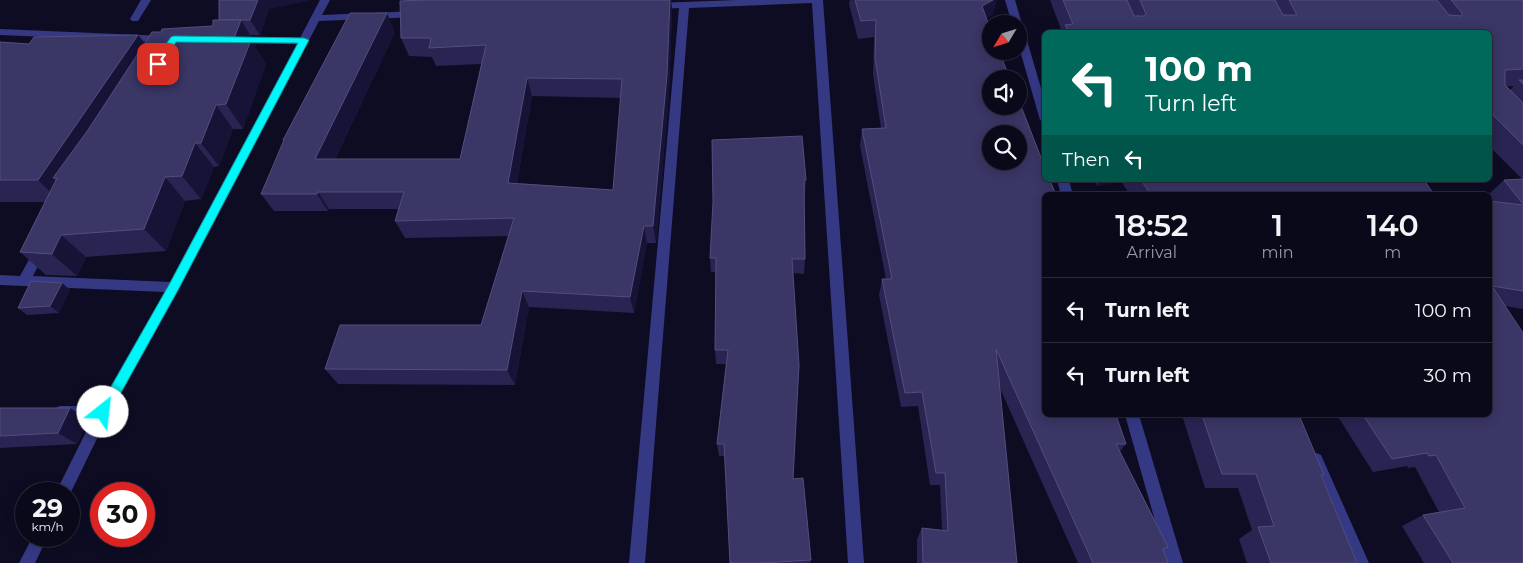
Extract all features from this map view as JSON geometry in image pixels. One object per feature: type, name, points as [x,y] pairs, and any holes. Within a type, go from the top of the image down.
[{"type":"street","points":[[134,19],[146,0]]},
{"type":"street","points":[[68,482],[103,412],[174,287],[325,0]]},
{"type":"street","points":[[644,6],[818,0],[856,563]]},
{"type":"street","points":[[1010,0],[1014,15]]},
{"type":"street","points":[[637,563],[684,5]]},
{"type":"street","points":[[317,18],[426,14]]},
{"type":"street","points":[[0,32],[174,39],[164,54]]},
{"type":"street","points":[[230,40],[304,40]]},
{"type":"street","points":[[1028,60],[1042,110]]},
{"type":"street","points":[[24,281],[47,237]]},
{"type":"street","points":[[0,280],[174,287]]},
{"type":"street","points":[[47,412],[103,412]]},
{"type":"street","points":[[1133,417],[1175,563]]},
{"type":"street","points":[[1311,450],[1361,563]]},
{"type":"street","points":[[27,563],[35,547]]},
{"type":"building","points":[[219,0],[258,0],[250,20],[219,20]]},
{"type":"building","points":[[670,0],[667,75],[653,226],[644,226],[630,297],[522,291],[507,370],[325,369],[340,325],[481,325],[514,218],[395,221],[404,192],[261,194],[283,140],[350,13],[387,13],[315,159],[460,159],[486,45],[429,48],[431,38],[401,38],[400,1]],"holes":[[[527,78],[622,79],[613,190],[508,183]]]},
{"type":"building","points":[[855,0],[993,0],[982,6],[985,15],[982,15],[982,60],[1003,60],[1006,70],[982,70],[982,115],[1024,115],[1042,160],[1042,182],[1051,182],[1055,192],[1042,192],[1042,417],[1117,417],[1126,444],[1116,444],[1168,547],[1163,549],[1168,563],[1093,563],[996,349],[1017,563],[923,563],[922,528],[948,531],[945,473],[936,473],[922,392],[905,393],[882,279],[892,279],[862,129],[886,128],[875,58],[876,20],[861,21]]},
{"type":"building","points":[[1063,0],[1127,0],[1134,16],[1144,16],[1146,14],[1140,0],[1275,0],[1283,15],[1297,15],[1289,0],[1437,0],[1449,15],[1462,16],[1462,13],[1451,0],[1523,0],[1523,69],[1505,70],[1505,85],[1523,103],[1523,145],[1492,114],[1492,30],[1068,30],[1065,25],[1073,24]]},
{"type":"building","points":[[213,20],[241,20],[233,41],[251,40],[226,104],[216,105],[201,143],[195,143],[182,176],[165,177],[144,229],[61,235],[52,254],[20,252],[57,178],[53,178],[88,130],[152,32],[161,32],[162,29],[213,26]]},
{"type":"building","points":[[138,35],[38,180],[0,180],[0,42],[29,44],[34,37]]},
{"type":"building","points":[[802,136],[806,180],[804,180],[805,259],[792,259],[799,365],[793,479],[803,478],[811,560],[730,563],[724,444],[717,444],[728,350],[715,350],[716,258],[710,258],[713,202],[712,140]]},
{"type":"building","points":[[1523,179],[1523,204],[1504,180]]},
{"type":"building","points":[[1142,182],[1425,182],[1432,192],[1149,192]]},
{"type":"building","points":[[1492,201],[1523,205],[1523,291],[1492,286]]},
{"type":"building","points":[[31,281],[62,283],[50,306],[18,308]]},
{"type":"building","points":[[1492,286],[1523,333],[1523,563],[1453,563],[1423,515],[1465,508],[1436,455],[1429,456],[1427,453],[1392,459],[1364,417],[1492,417]]},
{"type":"building","points":[[0,408],[70,408],[58,433],[0,436]]},
{"type":"building","points":[[1203,417],[1300,417],[1357,563],[1271,563],[1258,527],[1274,526],[1256,474],[1222,474]]},
{"type":"route","points":[[103,412],[174,287],[304,40],[174,39],[158,64]]}]
